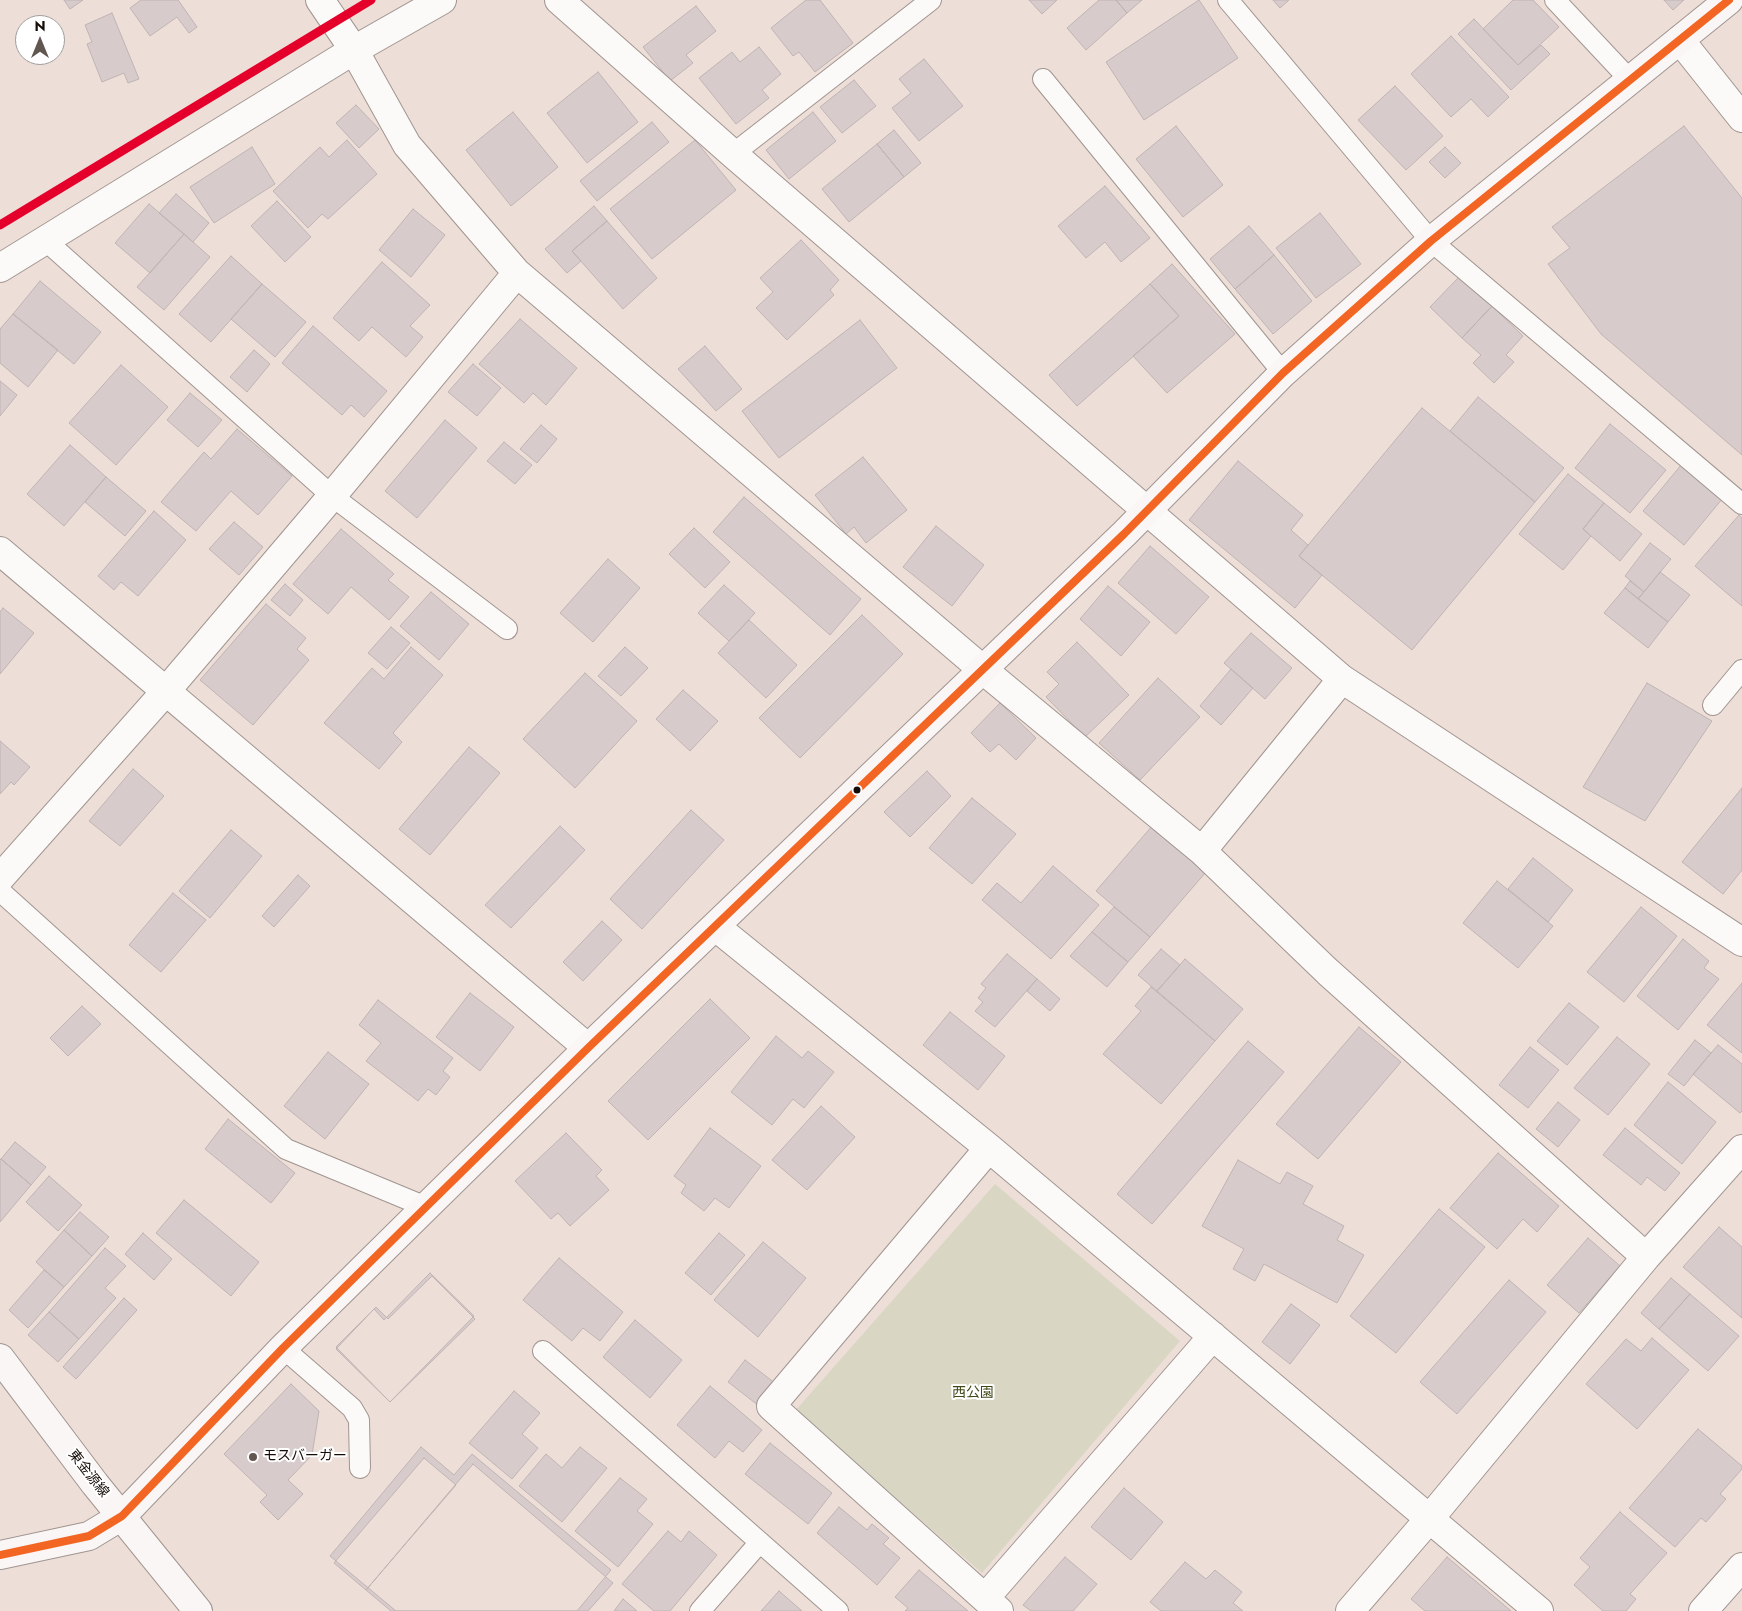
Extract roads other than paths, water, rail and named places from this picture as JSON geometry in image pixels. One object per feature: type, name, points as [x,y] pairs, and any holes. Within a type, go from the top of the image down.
[{"type":"street","points":[[320,0],[354,50],[408,145],[517,274],[982,670],[1202,851],[1328,972],[1646,1258]]},
{"type":"street","points":[[0,268],[354,50],[442,0]]},
{"type":"street","points":[[559,0],[733,154],[1342,679],[1742,942]]},
{"type":"street","points":[[0,1555],[89,1536],[122,1516],[283,1348],[426,1207],[588,1048],[982,670],[1283,373],[1431,241],[1730,0]]},
{"type":"street","points":[[1680,40],[1742,118]]},
{"type":"street","points":[[0,878],[166,691],[517,274]]},
{"type":"street","points":[[0,551],[588,1048]]},
{"type":"street","points":[[1202,851],[1342,679]]},
{"type":"street","points":[[716,927],[989,1148],[1539,1611]]},
{"type":"street","points":[[989,1148],[771,1406],[992,1604],[1213,1336]]},
{"type":"street","points":[[1350,1611],[1430,1518],[1646,1258],[1742,1149]]},
{"type":"street","name":"東金源線","points":[[0,1358],[146,1549],[198,1611]]},
{"type":"street","points":[[1703,1611],[1742,1567]]},
{"type":"lane","points":[[733,154],[931,0]]},
{"type":"lane","points":[[1228,0],[1431,241],[1742,504]]},
{"type":"lane","points":[[1555,0],[1630,80]]},
{"type":"lane","points":[[1043,79],[1283,373]]},
{"type":"lane","points":[[45,240],[332,496],[507,629]]},
{"type":"lane","points":[[1713,705],[1742,670]]},
{"type":"lane","points":[[0,891],[286,1149],[426,1207]]},
{"type":"lane","points":[[283,1348],[352,1408],[359,1420],[360,1468]]},
{"type":"lane","points":[[543,1351],[838,1611]]},
{"type":"lane","points":[[700,1611],[760,1542]]},
{"type":"place","name":"モスバーガー","points":[[253,1457]]},
{"type":"park label","name":"西公園","points":[[973,1394]]}]
